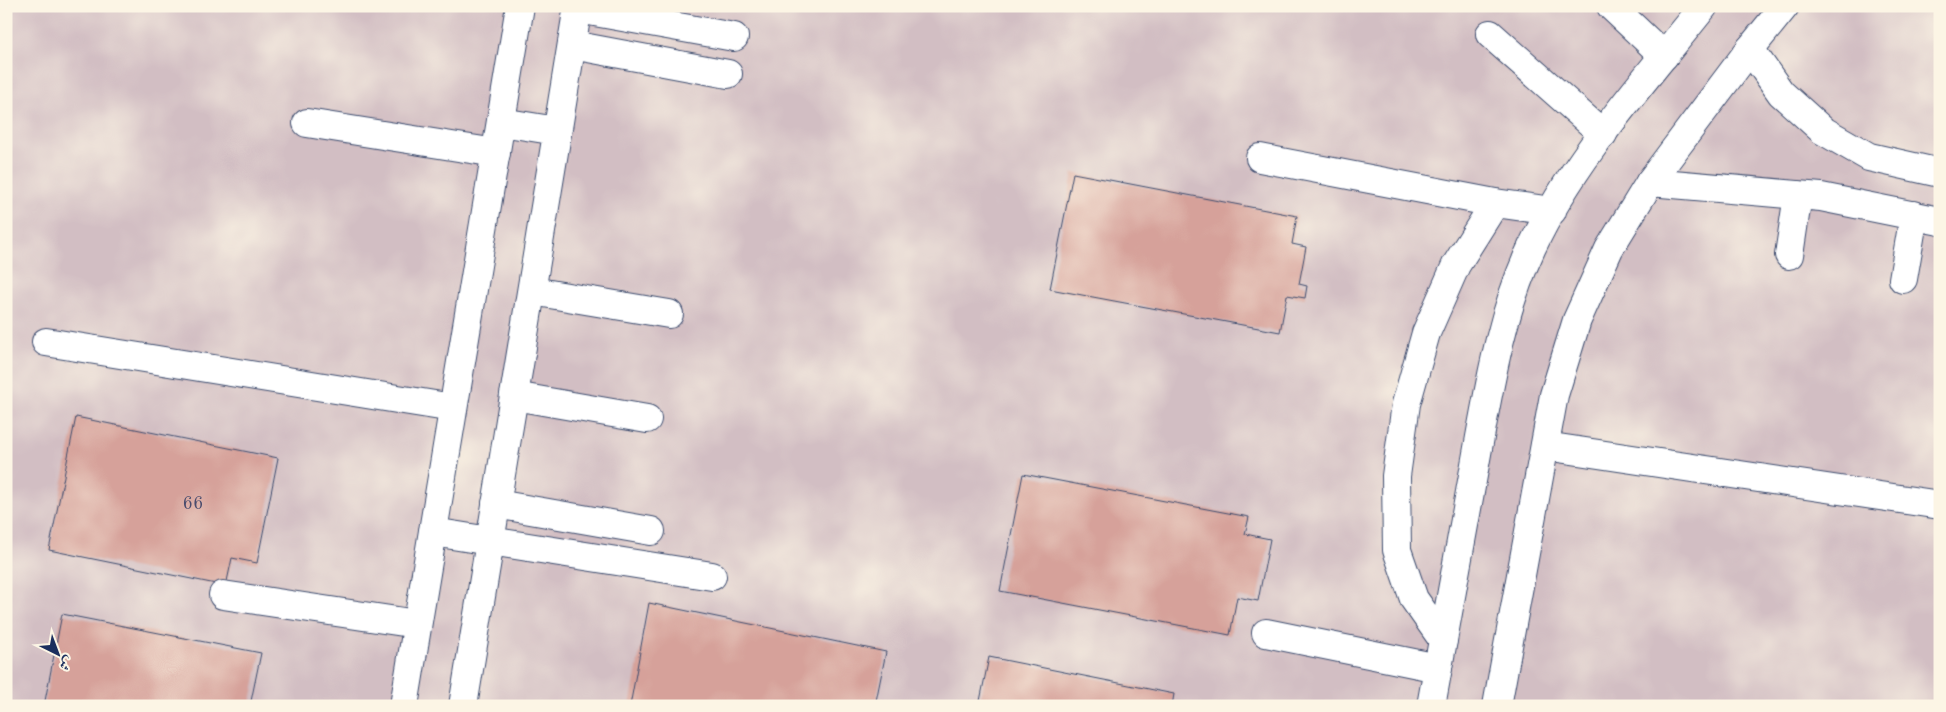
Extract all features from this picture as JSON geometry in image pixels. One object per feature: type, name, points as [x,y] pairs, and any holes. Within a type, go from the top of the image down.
[{"type":"street","points":[[404,706],[520,6]]},
{"type":"street","points":[[1610,6],[1664,56]]},
{"type":"street","points":[[1431,706],[1489,386],[1506,316],[1532,248],[1567,183],[1603,134],[1704,6]]},
{"type":"street","points":[[1497,706],[1554,395],[1577,320],[1609,249],[1650,182],[1750,49],[1785,6]]},
{"type":"street","points":[[463,706],[578,7],[734,37]]},
{"type":"street","points":[[1490,34],[1603,134]]},
{"type":"street","points":[[572,45],[728,74]]},
{"type":"street","points":[[1750,49],[1781,93],[1822,130],[1869,157],[1940,173]]},
{"type":"street","points":[[501,122],[557,131]]},
{"type":"street","points":[[307,123],[496,153]]},
{"type":"street","points":[[1260,158],[1495,203],[1552,211]]},
{"type":"street","points":[[1650,182],[1821,197],[1940,221]]},
{"type":"street","points":[[1789,255],[1798,195]]},
{"type":"street","points":[[1443,640],[1414,599],[1397,550],[1396,476],[1406,404],[1426,333],[1456,265],[1495,203]]},
{"type":"street","points":[[1903,279],[1914,215]]},
{"type":"street","points":[[532,291],[669,314]]},
{"type":"street","points":[[46,342],[453,408]]},
{"type":"street","points":[[514,396],[647,419]]},
{"type":"street","points":[[1545,446],[1940,505]]},
{"type":"street","points":[[496,504],[651,531]]},
{"type":"street","points":[[433,532],[712,576]]},
{"type":"street","points":[[223,595],[418,624]]},
{"type":"street","points":[[1266,633],[1438,668]]},
{"type":"shaded area","points":[[6,6],[1940,6],[1940,706],[6,706]]},
{"type":"building","points":[[1073,173],[1297,216],[1292,244],[1306,247],[1299,284],[1307,286],[1305,298],[1287,295],[1280,332],[1050,289]]},
{"type":"building","points":[[76,417],[278,458],[257,563],[232,558],[226,586],[49,550]]},
{"type":"building","points":[[1023,474],[1249,517],[1245,534],[1270,539],[1258,601],[1237,597],[1230,635],[1000,591]]},
{"type":"building","points":[[649,603],[886,652],[875,706],[630,706]]},
{"type":"building","points":[[62,614],[261,653],[250,706],[44,706]]},
{"type":"building","points":[[989,657],[1174,694],[1172,706],[979,706]]}]
